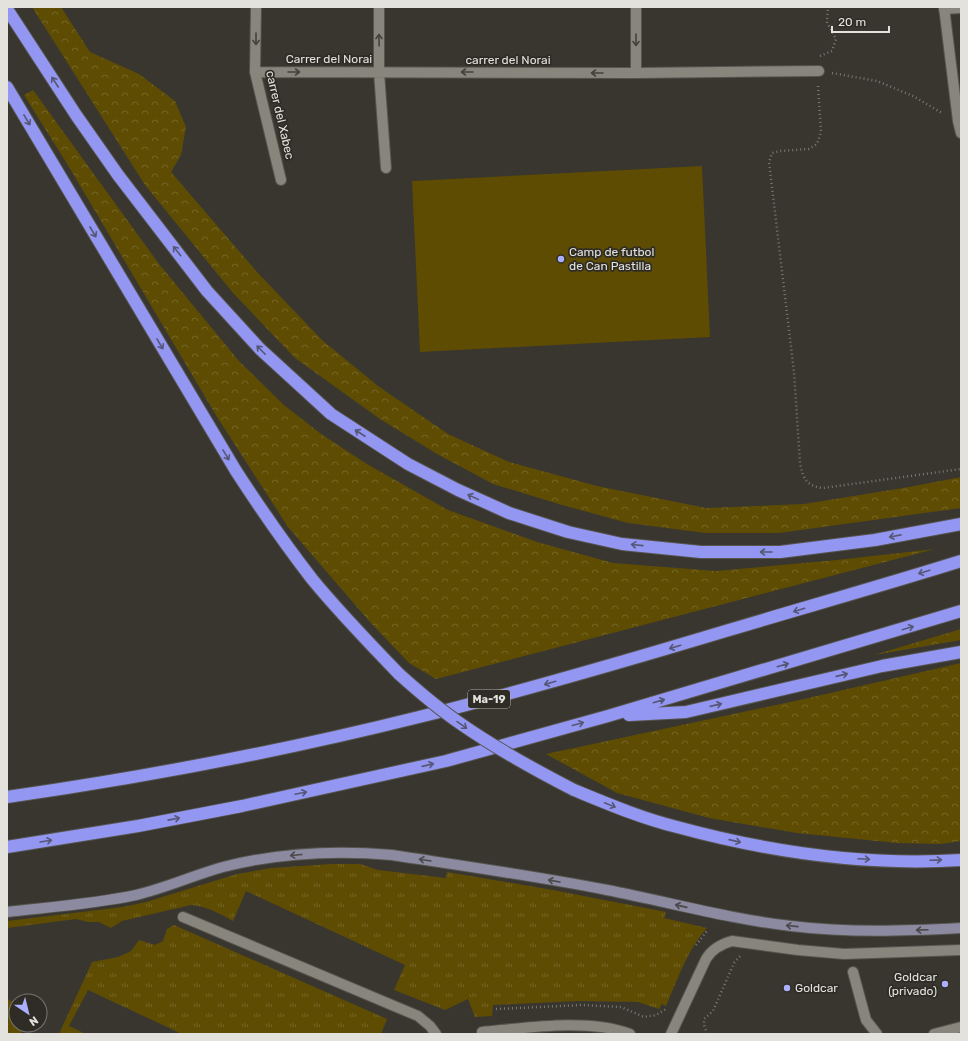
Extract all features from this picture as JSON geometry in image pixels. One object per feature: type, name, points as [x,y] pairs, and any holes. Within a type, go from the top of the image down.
[{"type":"highway","points":[[7,9],[76,115],[118,175],[207,291],[260,349],[331,414],[408,464],[458,490],[509,513],[568,532],[622,544],[701,552],[780,552],[875,540],[961,524]]},
{"type":"highway","points":[[7,87],[236,471],[272,526],[313,579],[354,627],[399,674],[426,699],[460,724],[527,765],[574,790],[624,811],[676,827],[737,842],[794,853],[860,859],[912,861],[961,860]]},
{"type":"highway","name":"Ma-19","points":[[7,797],[81,786],[199,765],[311,743],[420,717],[534,687],[656,652],[961,561]]},
{"type":"highway","points":[[7,847],[138,826],[242,806],[446,760],[608,716],[961,611]]},
{"type":"highway","points":[[608,716],[686,712],[882,666],[961,652]]},
{"type":"street","name":"carrer del Xabec","points":[[256,7],[255,72],[282,180]]},
{"type":"street","points":[[379,7],[380,72],[386,168]]},
{"type":"street","points":[[636,7],[636,73]]},
{"type":"street","points":[[961,8],[944,8],[958,121],[961,133]]},
{"type":"street","name":"carrer del Norai","points":[[380,72],[636,73],[819,71]]},
{"type":"street","name":"Carrer del Norai","points":[[255,72],[380,72]]},
{"type":"street","points":[[7,912],[98,902],[135,895],[224,867],[267,858],[296,855],[366,852],[563,882],[729,917],[792,926],[824,929],[890,931],[961,928]]},
{"type":"street","points":[[183,917],[418,1016],[430,1026],[436,1034]]},
{"type":"street","points":[[671,1034],[710,952],[725,942],[732,941],[798,950],[844,954],[961,950]]},
{"type":"street","points":[[853,972],[866,1020],[877,1034]]},
{"type":"street","points":[[482,1032],[535,1028],[599,1026],[618,1029],[630,1034]]},
{"type":"street","points":[[934,1034],[961,1027]]},
{"type":"path","points":[[828,7],[827,22],[836,39],[832,51],[815,59],[819,71],[817,81],[821,132],[817,144],[809,149],[772,153],[769,162],[794,372],[802,474],[807,482],[813,487],[823,488],[961,469]]},
{"type":"path","points":[[819,71],[877,81],[913,96],[958,121]]},
{"type":"path","points":[[694,949],[707,931]]},
{"type":"path","points":[[707,1034],[704,1019],[713,1011],[734,963],[743,953]]},
{"type":"path","points":[[496,1009],[582,1005],[622,1007],[644,1017],[656,1015],[667,1008]]},
{"type":"green space","points":[[32,7],[61,7],[90,52],[139,74],[175,101],[186,127],[181,155],[171,172],[257,272],[322,340],[378,386],[448,434],[509,462],[597,486],[706,508],[804,504],[961,477],[961,508],[779,533],[705,533],[628,523],[562,505],[493,484],[437,454],[380,419],[295,358],[233,293],[145,185]]},
{"type":"green space","points":[[33,90],[159,264],[239,361],[284,405],[321,434],[367,464],[448,510],[537,542],[613,563],[716,571],[935,549],[436,679],[409,663],[369,621],[288,527],[217,417],[69,167],[24,95]]},
{"type":"green space","name":"Camp de futbol de Can Pastilla","points":[[702,166],[710,337],[420,352],[412,181]]},
{"type":"green space","points":[[961,629],[961,640],[874,655]]},
{"type":"green space","points":[[961,663],[961,841],[941,844],[897,843],[797,833],[709,818],[617,793],[546,754],[804,699]]},
{"type":"green space","points":[[332,864],[360,864],[378,870],[446,878],[447,872],[553,890],[666,912],[664,918],[707,928],[688,955],[666,1006],[662,1004],[659,1009],[638,1002],[579,1001],[493,1005],[492,1016],[475,1017],[468,999],[445,1010],[394,990],[405,965],[246,891],[233,921],[208,909],[191,905],[122,921],[111,928],[99,922],[88,922],[76,919],[7,928],[7,921],[123,907],[146,902],[237,874],[271,868]]},
{"type":"green space","points":[[174,925],[387,1019],[381,1034],[182,1034],[88,990],[69,1026],[86,1034],[59,1034],[92,962],[118,957],[131,951],[139,940],[155,945],[163,941],[167,929]]},
{"type":"green space","points":[[7,999],[8,1033],[21,1033],[7,1034]]},
{"type":"place","name":"Camp de futbol de Can Pastilla","points":[[561,259]]},
{"type":"place","name":"Goldcar (privado)","points":[[945,984]]},
{"type":"place","name":"Goldcar","points":[[787,988]]}]
